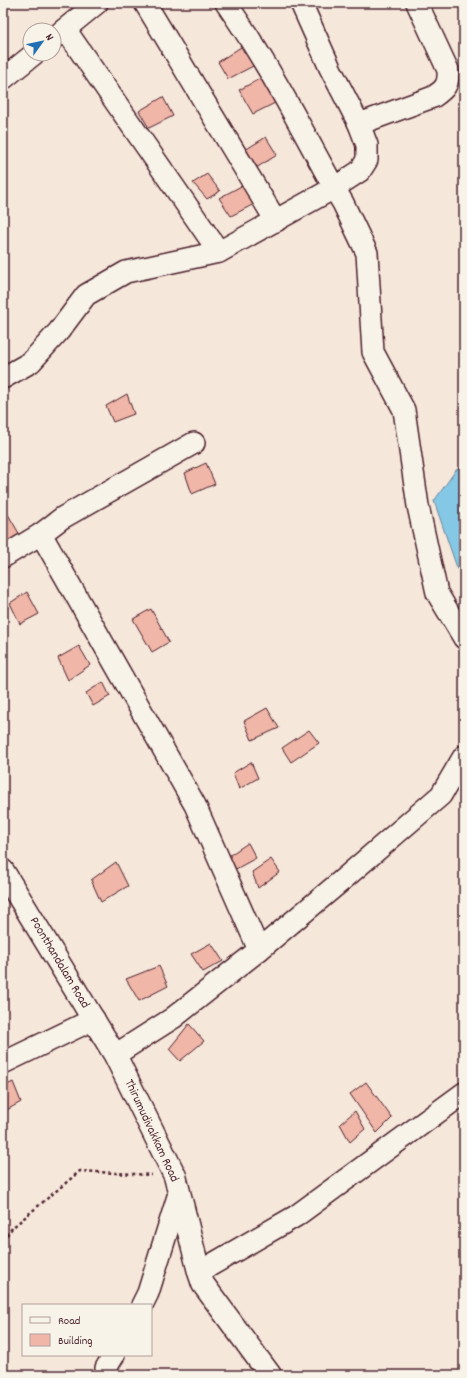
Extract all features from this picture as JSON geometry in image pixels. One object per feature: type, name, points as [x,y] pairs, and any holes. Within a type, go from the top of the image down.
[{"type":"street","points":[[62,31],[97,3]]},
{"type":"street","points":[[145,3],[276,221]]},
{"type":"street","points":[[226,3],[248,33],[274,78],[343,203],[367,253],[373,352],[404,410],[418,506],[436,593],[464,638]]},
{"type":"street","points":[[3,378],[31,362],[59,331],[86,295],[126,272],[219,252],[334,188],[360,171],[367,160],[366,145],[359,124],[330,68],[301,3]]},
{"type":"street","points":[[359,124],[433,97],[442,92],[448,80],[448,70],[417,3]]},
{"type":"street","points":[[62,37],[219,252]]},
{"type":"street","points":[[3,79],[24,62]]},
{"type":"street","points":[[3,557],[41,534],[62,518],[194,443]]},
{"type":"street","points":[[41,534],[195,805],[259,950]]},
{"type":"street","points":[[115,1056],[173,1018],[259,950],[441,795],[464,756]]},
{"type":"street","name":"Poonthandalam Road","points":[[3,871],[115,1056]]},
{"type":"street","points":[[3,1064],[94,1019]]},
{"type":"street","name":"Thirumudivakkam Road","points":[[115,1056],[177,1184],[198,1272],[203,1284],[270,1375]]},
{"type":"street","points":[[198,1272],[296,1216],[464,1093]]},
{"type":"street","points":[[142,1304],[148,1293],[177,1184]]},
{"type":"street","points":[[106,1375],[106,1368],[113,1356]]},
{"type":"path","points":[[3,1240],[12,1228],[80,1171],[177,1184]]},
{"type":"water","points":[[464,465],[464,588],[434,501],[456,470]]},
{"type":"building","points":[[244,45],[257,64],[228,79],[218,62]]},
{"type":"building","points":[[263,77],[275,103],[253,114],[239,90]]},
{"type":"building","points":[[163,97],[173,116],[149,128],[139,111]]},
{"type":"building","points":[[266,137],[277,155],[256,168],[245,150]]},
{"type":"building","points":[[207,174],[220,191],[207,199],[193,183]]},
{"type":"building","points":[[245,184],[254,204],[231,216],[219,198]]},
{"type":"building","points":[[127,394],[134,414],[113,422],[106,406]]},
{"type":"building","points":[[206,463],[215,484],[192,494],[185,473]]},
{"type":"building","points":[[6,511],[20,535],[3,545],[3,513]]},
{"type":"building","points":[[27,592],[39,614],[20,624],[10,603]]},
{"type":"building","points":[[151,609],[169,642],[152,652],[133,619]]},
{"type":"building","points":[[79,646],[90,665],[68,680],[58,658]]},
{"type":"building","points":[[103,682],[110,696],[93,706],[86,693]]},
{"type":"building","points":[[267,708],[279,728],[252,740],[244,721]]},
{"type":"building","points":[[309,730],[319,743],[291,762],[282,748]]},
{"type":"building","points":[[251,762],[258,778],[239,789],[233,773]]},
{"type":"building","points":[[248,843],[256,858],[232,871],[227,857]]},
{"type":"building","points":[[271,859],[280,872],[258,888],[252,872]]},
{"type":"building","points":[[116,862],[128,886],[101,902],[91,880]]},
{"type":"building","points":[[211,943],[223,961],[203,972],[191,954]]},
{"type":"building","points":[[159,966],[168,986],[139,1001],[126,979]]},
{"type":"building","points":[[189,1024],[204,1041],[180,1061],[169,1049]]},
{"type":"building","points":[[13,1082],[21,1102],[3,1112],[3,1087]]},
{"type":"building","points":[[366,1082],[392,1118],[377,1133],[350,1094]]},
{"type":"building","points":[[355,1111],[365,1129],[350,1142],[340,1124]]}]
